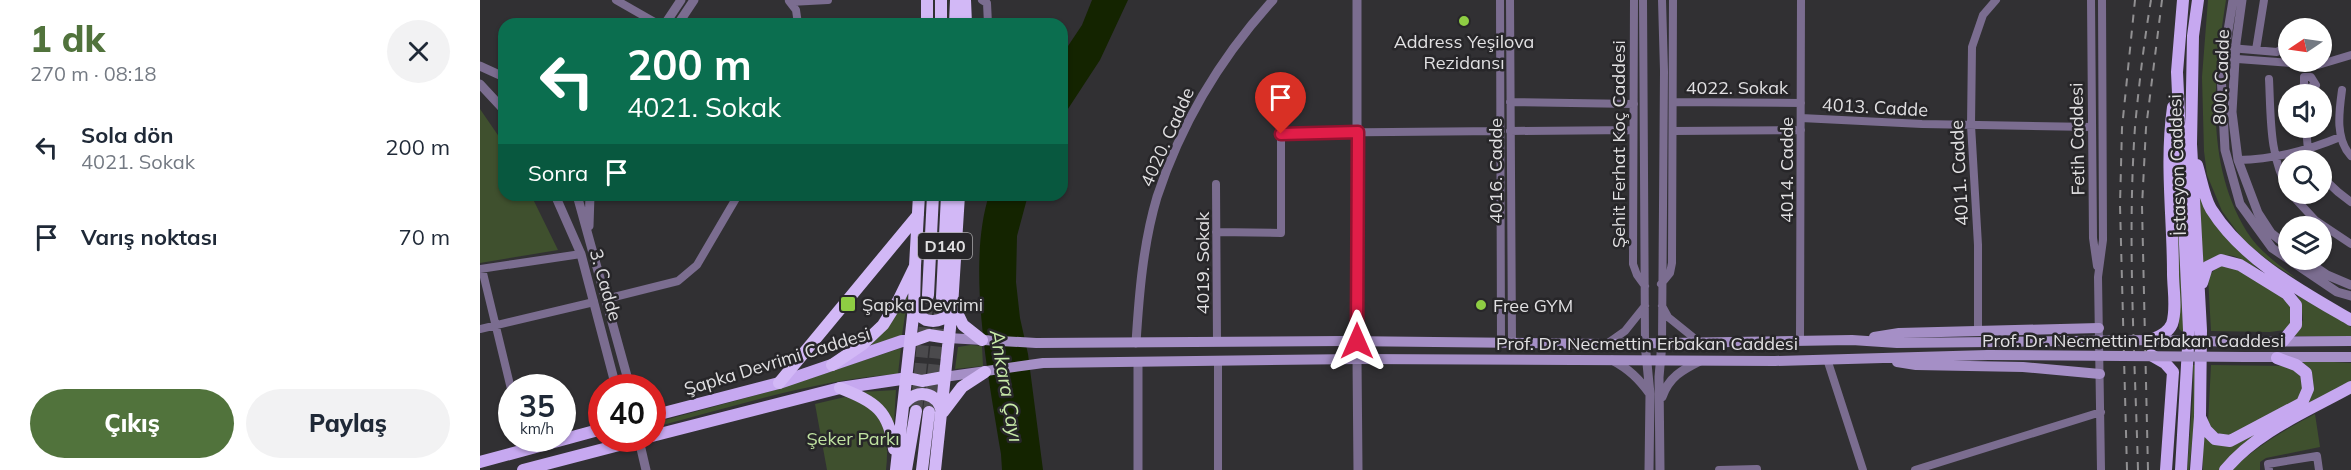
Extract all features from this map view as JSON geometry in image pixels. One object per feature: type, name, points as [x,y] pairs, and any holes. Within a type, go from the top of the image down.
[{"type":"highway","points":[[927,0],[927,18]]},
{"type":"highway","points":[[941,0],[941,18]]},
{"type":"highway","points":[[955,18],[956,0]]},
{"type":"highway","points":[[965,0],[966,18]]},
{"type":"highway","points":[[899,469],[912,341],[919,201]]},
{"type":"highway","name":"D140","points":[[927,296],[933,201]]},
{"type":"highway","name":"D140","points":[[947,201],[947,299]]},
{"type":"highway","points":[[914,307],[922,318],[935,321],[947,315],[958,201]]},
{"type":"highway","points":[[779,383],[918,215]]},
{"type":"highway","points":[[832,365],[863,344],[883,325],[915,266]]},
{"type":"highway","points":[[935,470],[948,338],[947,299]]},
{"type":"highway","points":[[947,299],[963,325],[982,340]]},
{"type":"highway","points":[[912,341],[929,335],[948,338]]},
{"type":"highway","points":[[942,413],[962,387],[985,372]]},
{"type":"highway","points":[[908,378],[922,381],[945,377]]},
{"type":"highway","points":[[840,387],[865,398],[887,420],[899,469]]},
{"type":"highway","points":[[904,404],[914,395],[927,394],[938,401],[942,413]]},
{"type":"highway","points":[[899,469],[916,411]]},
{"type":"highway","points":[[922,470],[929,412]]},
{"type":"main road","name":"İstasyon Caddesi","points":[[2183,0],[2177,72],[2195,330]]},
{"type":"main road","name":"İstasyon Caddesi","points":[[2195,330],[2200,287],[2191,144],[2193,36],[2198,0]]},
{"type":"main road","points":[[2166,470],[2175,356],[2173,252],[2168,176],[2170,125],[2177,72]]},
{"type":"main road","points":[[2191,144],[2210,207],[2229,233],[2264,265],[2351,320]]},
{"type":"main road","points":[[2200,287],[2207,267],[2221,260],[2240,265],[2287,294],[2296,305],[2296,325],[2283,341]]},
{"type":"main road","points":[[2151,340],[2166,332],[2171,326],[2174,315]]},
{"type":"main road","points":[[1852,340],[1899,333],[2099,328]]},
{"type":"main road","points":[[2195,330],[2200,417],[2196,470]]},
{"type":"main road","points":[[2181,470],[2195,330]]},
{"type":"main road","name":"Prof. Dr. Necmettin Erbakan Caddesi","points":[[948,338],[1036,343],[1357,341],[1605,344],[1852,340],[1897,343],[2151,340],[2351,341]]},
{"type":"main road","name":"Şapka Devrimi Caddesi","points":[[666,412],[779,383],[902,341],[912,341]]},
{"type":"main road","name":"Prof. Dr. Necmettin Erbakan Caddesi","points":[[945,377],[1043,363],[1357,359],[1827,359],[1988,355],[2351,357]]},
{"type":"main road","points":[[2151,355],[2165,363],[2173,372]]},
{"type":"main road","points":[[1870,358],[1916,365],[2023,367],[2100,374]]},
{"type":"main road","points":[[2200,417],[2206,430],[2215,439],[2230,441],[2302,403],[2308,389],[2306,373],[2296,365],[2277,358]]},
{"type":"main road","name":"Şapka Devrimi Caddesi","points":[[666,432],[840,387],[908,378]]},
{"type":"main road","points":[[2225,470],[2240,452],[2281,425],[2351,387]]},
{"type":"main road","points":[[480,462],[588,433]]},
{"type":"main road","points":[[523,470],[592,452]]},
{"type":"street","points":[[616,0],[648,18]]},
{"type":"street","points":[[669,18],[681,0]]},
{"type":"street","points":[[682,18],[694,0]]},
{"type":"street","points":[[789,1],[828,0]]},
{"type":"street","points":[[982,0],[987,3],[988,18]]},
{"type":"street","points":[[1357,0],[1357,341]]},
{"type":"street","name":"4016. Cadde","points":[[1500,0],[1505,131],[1507,343]]},
{"type":"street","name":"4016. Cadde","points":[[1505,131],[1510,102],[1510,0]]},
{"type":"street","name":"Şehit Ferhat Koç Caddesi","points":[[1634,0],[1633,264],[1645,286]]},
{"type":"street","name":"Şehit Ferhat Koç Caddesi","points":[[1643,0],[1645,343]]},
{"type":"street","points":[[1660,470],[1664,142],[1662,0]]},
{"type":"street","points":[[1661,284],[1670,273],[1672,263],[1673,0]]},
{"type":"street","name":"4014. Cadde","points":[[1800,341],[1801,0]]},
{"type":"street","name":"4011. Cadde","points":[[1978,331],[1978,245],[1971,125],[1972,47],[1983,15],[1996,0]]},
{"type":"street","name":"Fetih Caddesi","points":[[2091,0],[2093,238],[2098,276],[2101,470]]},
{"type":"street","name":"Fetih Caddesi","points":[[2098,276],[2103,240],[2102,0]]},
{"type":"street","name":"800. Cadde","points":[[2233,0],[2230,48],[2235,59],[2232,112],[2238,160],[2258,213],[2271,233],[2278,238]]},
{"type":"street","name":"800. Cadde","points":[[2242,0],[2221,74],[2225,150],[2240,204],[2272,248],[2337,292],[2351,296]]},
{"type":"street","points":[[2256,50],[2264,0]]},
{"type":"street","points":[[789,1],[796,10],[797,18]]},
{"type":"street","name":"4020. Cadde","points":[[1136,343],[1138,304],[1149,232],[1157,199],[1171,160],[1209,85],[1267,2]]},
{"type":"street","points":[[2230,48],[2278,51]]},
{"type":"street","points":[[2224,58],[2318,65],[2351,55]]},
{"type":"street","points":[[480,66],[498,74]]},
{"type":"street","points":[[2269,79],[2275,157],[2278,164]]},
{"type":"street","points":[[480,84],[498,104]]},
{"type":"street","points":[[2342,90],[2340,137],[2343,148],[2351,156]]},
{"type":"street","points":[[1510,102],[1634,104]]},
{"type":"street","name":"4022. Sokak","points":[[1673,102],[1801,103]]},
{"type":"street","name":"4013. Cadde","points":[[1801,118],[2092,127]]},
{"type":"street","points":[[1216,232],[1281,233],[1281,134],[1634,130]]},
{"type":"street","points":[[1673,131],[1801,130]]},
{"type":"street","points":[[2307,138],[2308,150],[2340,137]]},
{"type":"street","points":[[2238,160],[2278,156]]},
{"type":"street","name":"4019. Sokak","points":[[1216,184],[1217,342]]},
{"type":"street","points":[[2332,186],[2351,202]]},
{"type":"street","name":"3. Cadde","points":[[558,201],[581,254],[613,374]]},
{"type":"street","name":"3. Cadde","points":[[579,201],[626,374]]},
{"type":"street","points":[[589,241],[590,201]]},
{"type":"street","points":[[480,329],[678,281],[697,265],[734,201]]},
{"type":"street","points":[[2301,204],[2315,220],[2351,244]]},
{"type":"street","points":[[507,374],[481,269],[581,254]]},
{"type":"street","points":[[2320,270],[2351,285]]},
{"type":"street","points":[[1661,302],[1668,317],[1699,342]]},
{"type":"street","points":[[1605,344],[1625,331],[1645,306]]},
{"type":"street","points":[[1645,343],[1650,394],[1649,470]]},
{"type":"street","points":[[1357,359],[1358,470]]},
{"type":"street","points":[[1610,359],[1638,378],[1650,394]]},
{"type":"street","points":[[1827,359],[1863,470]]},
{"type":"street","points":[[1660,405],[1665,388],[1671,379],[1680,371],[1701,360]]},
{"type":"street","points":[[1218,361],[1218,470]]},
{"type":"street","points":[[1138,362],[1138,470]]},
{"type":"street","points":[[1915,470],[2101,412]]},
{"type":"street","points":[[643,452],[646,470]]},
{"type":"street","points":[[2269,467],[2317,456],[2319,470]]},
{"type":"street","points":[[1719,470],[1757,469]]},
{"type":"green space","points":[[2208,0],[2226,0],[2216,89],[2218,148],[2233,205],[2252,239],[2278,264],[2278,267],[2244,241],[2222,211],[2207,175],[2202,77]]},
{"type":"green space","points":[[480,109],[498,135],[498,201],[534,201],[558,250],[480,263]]},
{"type":"green space","points":[[2175,163],[2183,276],[2183,332],[2179,329]]},
{"type":"green space","points":[[2199,188],[2229,241],[2259,270],[2237,257],[2224,255],[2203,268]]},
{"type":"green space","points":[[2222,265],[2230,265],[2289,300],[2293,320],[2285,330],[2211,331],[2208,277]]},
{"type":"green space","points":[[2295,290],[2351,327],[2351,337],[2293,336],[2303,320],[2301,304]]},
{"type":"green space","points":[[908,295],[902,335],[870,346],[891,323]]},
{"type":"green space","points":[[982,346],[983,366],[955,369],[958,347]]},
{"type":"green space","points":[[901,348],[898,374],[806,388],[666,424],[666,420],[775,390]]},
{"type":"green space","points":[[2299,360],[2351,363],[2351,382],[2306,406],[2312,393],[2313,381],[2309,370]]},
{"type":"green space","points":[[2193,365],[2196,365],[2195,416],[2189,470],[2187,470],[2193,394]]},
{"type":"green space","points":[[2211,365],[2293,366],[2303,373],[2306,387],[2300,398],[2228,436],[2214,431],[2208,423]]},
{"type":"green space","points":[[896,390],[894,423],[861,392]]},
{"type":"green space","name":"Şeker Parkı","points":[[845,397],[868,408],[882,424],[887,445],[886,470],[827,470],[815,404]]},
{"type":"green space","points":[[2315,414],[2320,447],[2266,458],[2260,462],[2260,470],[2231,470],[2271,439]]},
{"type":"green space","points":[[2203,429],[2213,442],[2255,433],[2257,436],[2219,470],[2203,470]]},
{"type":"water","points":[[1092,0],[1128,0],[1100,60],[1068,109],[1068,46],[1082,25]]},
{"type":"water","name":"Ankara Çayı","points":[[988,201],[1026,201],[1017,236],[1016,282],[1043,470],[1002,470],[982,324],[979,256],[982,224]]},
{"type":"tunnel","points":[[916,411],[928,295]]},
{"type":"tunnel","points":[[929,412],[942,297]]},
{"type":"railway","points":[[2127,470],[2120,205],[2122,128],[2135,0]]},
{"type":"railway","points":[[2138,470],[2132,298],[2133,170],[2138,95],[2151,0]]},
{"type":"railway","points":[[2148,470],[2142,206],[2146,128],[2162,0]]},
{"type":"place","name":"Address Yeşilova Rezidansı","points":[[1464,21]]},
{"type":"place","name":"Şapka Devrimi","points":[[848,304]]},
{"type":"place","name":"Free GYM","points":[[1481,305]]},
{"type":"route","points":[[1281,134],[1358,132],[1357,341]]}]
